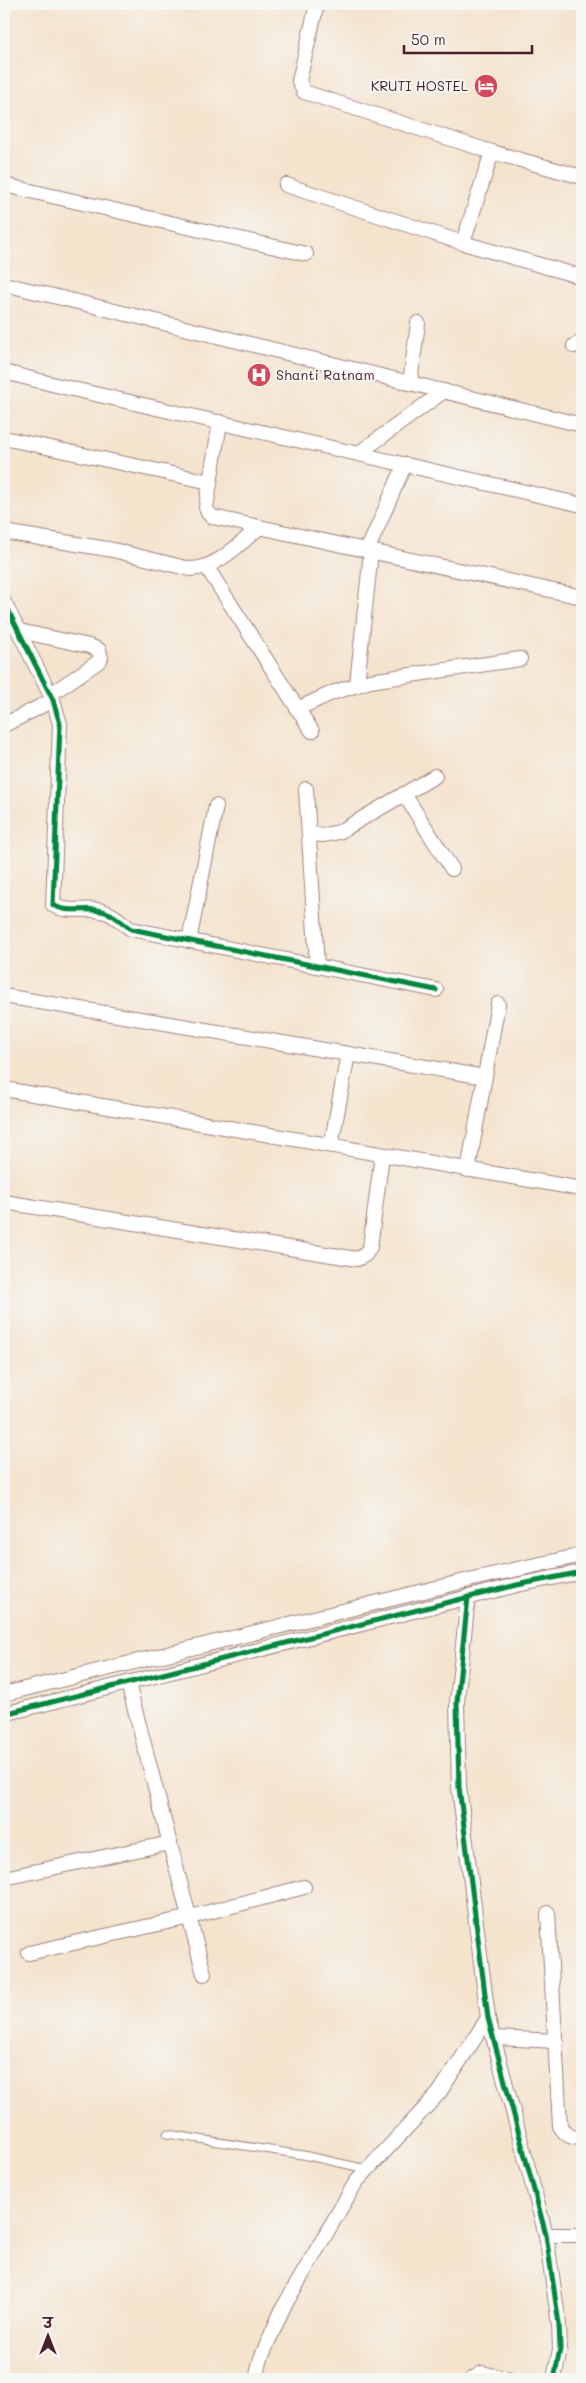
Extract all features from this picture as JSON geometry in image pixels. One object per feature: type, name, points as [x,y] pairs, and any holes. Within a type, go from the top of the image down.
[{"type":"street","points":[[317,4],[299,81],[304,92],[492,152],[582,177]]},
{"type":"street","points":[[463,243],[492,152]]},
{"type":"street","points":[[4,185],[306,254]]},
{"type":"street","points":[[286,185],[463,243],[582,277]]},
{"type":"street","points":[[4,284],[582,425]]},
{"type":"street","points":[[410,383],[418,322]]},
{"type":"street","points":[[4,372],[582,505]]},
{"type":"street","points":[[359,454],[444,391]]},
{"type":"street","points":[[220,422],[206,507],[208,513],[213,517],[582,597]]},
{"type":"street","points":[[4,438],[210,482]]},
{"type":"street","points":[[357,684],[369,552],[405,464]]},
{"type":"street","points":[[4,532],[112,550],[190,569],[206,566],[260,527]]},
{"type":"street","points":[[206,566],[312,731]]},
{"type":"street","points":[[4,602],[52,697],[58,713],[61,736],[54,905],[60,909],[110,913],[131,929],[436,990]]},
{"type":"street","points":[[4,725],[52,697],[98,662],[101,654],[95,648],[19,630]]},
{"type":"street","points":[[298,709],[357,684],[403,675],[520,659]]},
{"type":"street","points":[[309,834],[324,835],[339,832],[435,776]]},
{"type":"street","points":[[306,789],[317,966]]},
{"type":"street","points":[[404,794],[452,869]]},
{"type":"street","points":[[189,940],[216,806]]},
{"type":"street","points":[[4,996],[485,1077]]},
{"type":"street","points":[[468,1170],[498,1004]]},
{"type":"street","points":[[331,1146],[348,1054]]},
{"type":"street","points":[[4,1089],[582,1189]]},
{"type":"street","points":[[4,1202],[357,1259],[365,1255],[370,1247],[382,1155]]},
{"type":"street","points":[[4,1694],[478,1578],[582,1555]]},
{"type":"street","points":[[4,1714],[468,1597],[582,1572]]},
{"type":"street","points":[[468,1597],[457,1702],[456,1758],[488,2018],[495,2038],[546,2235],[560,2324],[560,2349],[554,2379]]},
{"type":"street","points":[[128,1683],[204,1974]]},
{"type":"street","points":[[4,1878],[170,1843]]},
{"type":"street","points":[[29,1953],[190,1918],[304,1887]]},
{"type":"street","points":[[548,1913],[560,2126],[565,2134],[574,2138],[582,2138]]},
{"type":"street","points":[[256,2379],[261,2358],[283,2308],[342,2204],[367,2169],[439,2093],[488,2018]]},
{"type":"street","points":[[495,2038],[556,2041]]},
{"type":"street","points":[[546,2235],[582,2235]]},
{"type":"street","points":[[472,2379],[482,2373],[508,2379]]},
{"type":"lane","points":[[167,2134],[303,2155],[367,2169]]},
{"type":"cycle path","points":[[4,602],[53,700],[60,724],[53,905],[59,908],[94,910],[108,913],[131,929],[436,990]]},
{"type":"cycle path","points":[[4,1714],[517,1585],[582,1572]]},
{"type":"cycle path","points":[[468,1597],[457,1702],[459,1787],[488,2018],[546,2235],[559,2324],[560,2349],[554,2379]]},
{"type":"place","name":"KRUTI HOSTEL","points":[[486,86]]},
{"type":"place","name":"Shanti Ratnam","points":[[259,375]]}]
